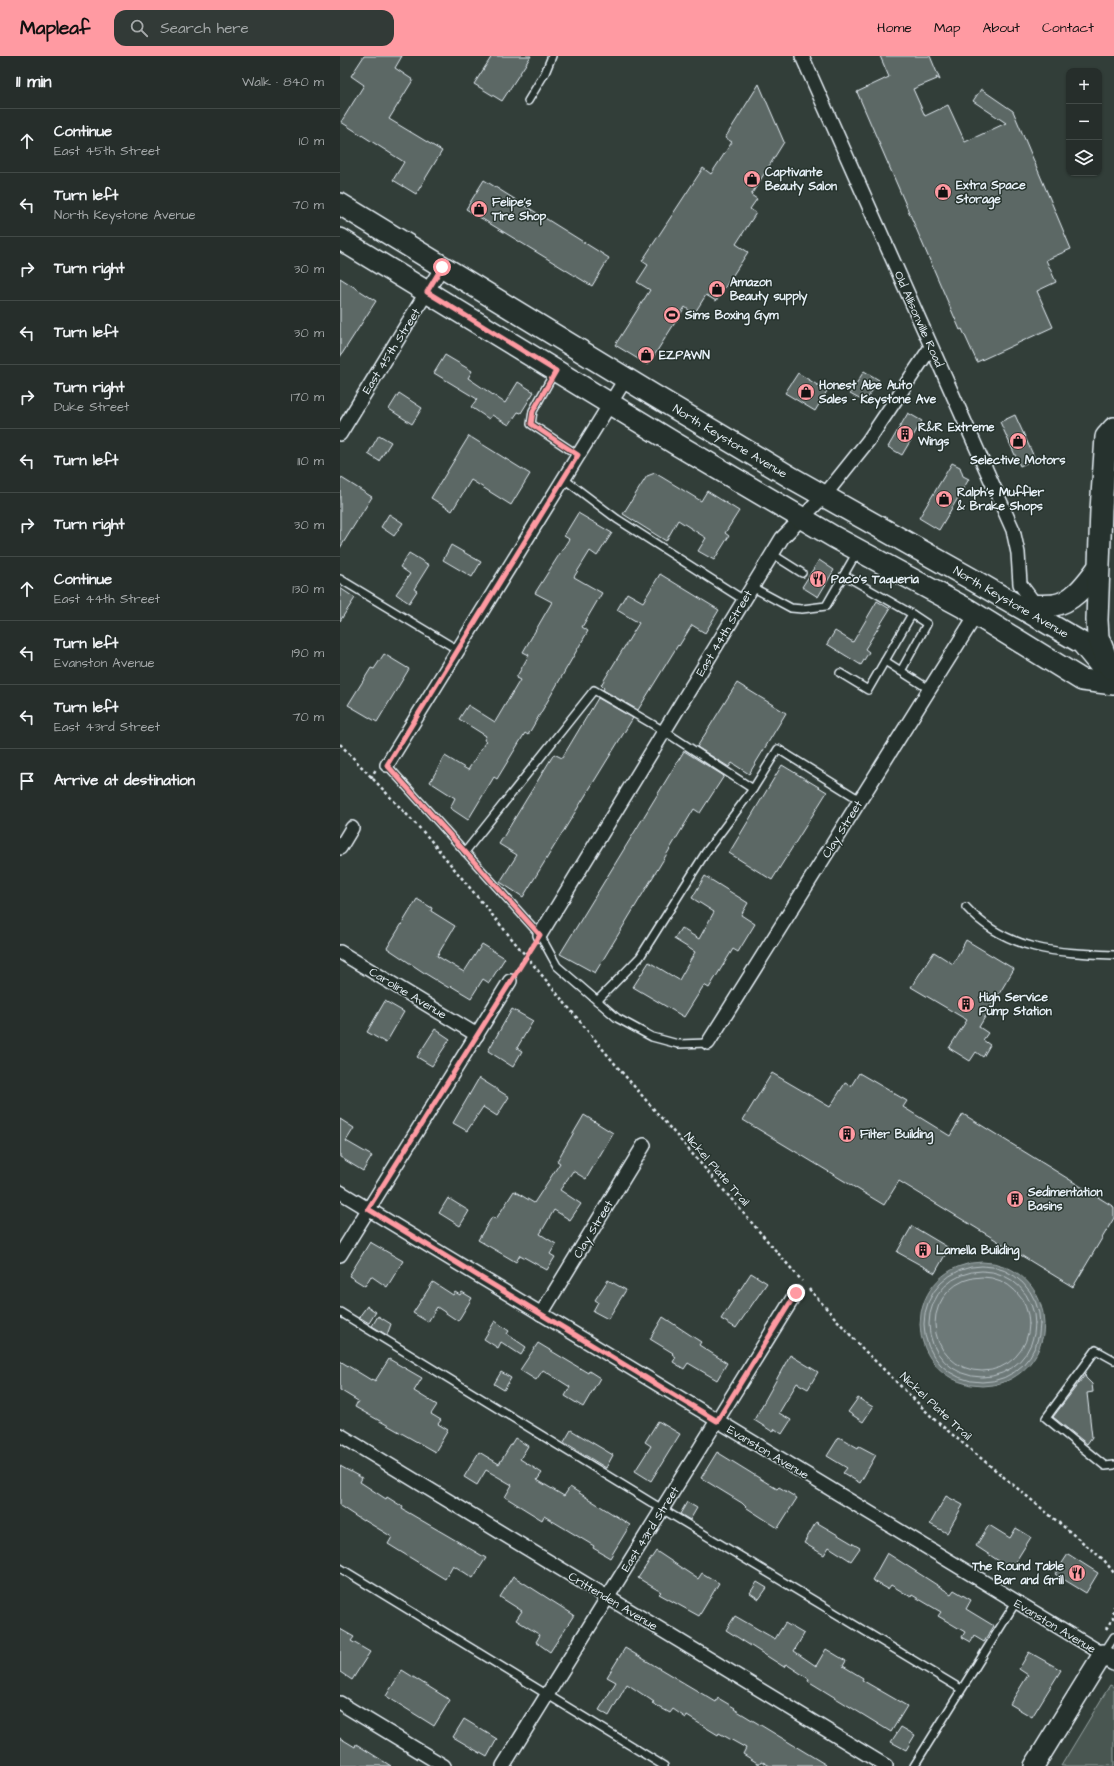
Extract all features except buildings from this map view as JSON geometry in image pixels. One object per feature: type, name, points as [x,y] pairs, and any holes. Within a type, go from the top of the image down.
[{"type":"main road","name":"North Keystone Avenue","points":[[340,204],[442,267],[824,496],[1028,606],[1048,623],[1082,643],[1114,683]]},
{"type":"main road","name":"North Keystone Avenue","points":[[340,239],[610,404],[802,518],[976,615],[1082,680],[1114,683]]},
{"type":"main road","points":[[1114,428],[1106,437],[1098,568],[1098,637],[1114,679]]},
{"type":"main road","points":[[1028,606],[1054,605],[1066,601],[1080,590],[1098,568]]},
{"type":"street","name":"Old Allisonville Road","points":[[802,56],[1013,530],[1017,545],[1020,584],[1028,606]]},
{"type":"street","name":"East 45th Street","points":[[340,434],[442,267]]},
{"type":"street","name":"East 44th Street","points":[[540,935],[772,554],[788,530],[824,496],[868,441],[931,347]]},
{"type":"street","points":[[387,765],[626,378]]},
{"type":"street","name":"Clay Street","points":[[708,1043],[976,615]]},
{"type":"street","points":[[340,848],[352,828]]},
{"type":"street","name":"Caroline Avenue","points":[[340,952],[477,1035]]},
{"type":"street","points":[[340,1255],[510,981]]},
{"type":"street","name":"Clay Street","points":[[541,1314],[644,1145]]},
{"type":"street","name":"Evanston Avenue","points":[[340,1192],[1109,1658]]},
{"type":"street","name":"East 43rd Street","points":[[504,1766],[796,1293]]},
{"type":"street","name":"Crittenden Avenue","points":[[340,1435],[886,1766]]},
{"type":"street","points":[[1034,1766],[1109,1658]]},
{"type":"street","points":[[340,1703],[444,1766]]},
{"type":"lane","points":[[528,101],[545,73],[552,56]]},
{"type":"lane","points":[[556,371],[533,411],[531,424],[578,455]]},
{"type":"lane","points":[[564,479],[617,519],[744,600]]},
{"type":"lane","points":[[752,586],[792,608],[802,609],[826,606],[858,550]]},
{"type":"lane","points":[[772,554],[802,573]]},
{"type":"lane","points":[[844,575],[927,624],[901,671]]},
{"type":"lane","points":[[340,580],[458,650]]},
{"type":"lane","points":[[840,673],[868,690],[912,614]]},
{"type":"lane","points":[[885,661],[929,689]]},
{"type":"lane","points":[[465,852],[594,690],[753,788]]},
{"type":"lane","points":[[597,1001],[640,957],[706,852],[753,788],[778,749],[860,800]]},
{"type":"lane","points":[[387,765],[540,935],[557,966],[597,1001],[617,1018],[652,1036],[678,1044],[708,1043]]},
{"type":"lane","points":[[966,907],[975,917],[997,931],[1024,944],[1053,952],[1114,955]]},
{"type":"lane","points":[[340,1312],[662,1509],[962,1689]]},
{"type":"lane","points":[[1114,1360],[1096,1350],[1046,1418],[1105,1466],[1114,1465]]},
{"type":"lane","points":[[340,1568],[664,1766]]},
{"type":"lane","points":[[914,1766],[1016,1602]]},
{"type":"lane","points":[[1109,1658],[1114,1637]]},
{"type":"path","name":"Nickel Plate Trail","points":[[340,744],[428,838],[711,1177],[863,1349],[936,1421],[1104,1560],[1114,1573]]},
{"type":"path","points":[[510,981],[540,935]]},
{"type":"path","points":[[1113,1618],[1114,1606]]},
{"type":"shaded area","points":[[1110,1685],[1114,1687],[1114,1766],[1061,1766]]},
{"type":"water","points":[[982,1262],[1006,1267],[1026,1280],[1039,1300],[1044,1324],[1039,1348],[1026,1368],[1006,1381],[982,1386],[958,1381],[938,1368],[925,1348],[920,1324],[925,1300],[938,1280],[958,1267]]},
{"type":"place","name":"Captivante Beauty Salon","points":[[752,179]]},
{"type":"place","name":"Extra Space Storage","points":[[943,192]]},
{"type":"place","name":"Felipe's Tire Shop","points":[[479,209]]},
{"type":"place","name":"Amazon Beauty supply","points":[[717,289]]},
{"type":"place","name":"Sims Boxing Gym","points":[[672,315]]},
{"type":"place","name":"EZPAWN","points":[[646,355]]},
{"type":"place","name":"Honest Abe Auto Sales - Keystone Ave","points":[[806,392]]},
{"type":"place","name":"R&R Extreme Wings","points":[[905,434]]},
{"type":"place","name":"Selective Motors","points":[[1018,441]]},
{"type":"place","name":"Ralph's Muffler & Brake Shops","points":[[944,499]]},
{"type":"place","name":"Paco's Taqueria","points":[[818,579]]},
{"type":"place","name":"High Service Pump Station","points":[[966,1004]]},
{"type":"place","name":"Filter Building","points":[[847,1134]]},
{"type":"place","name":"Sedimentation Basins","points":[[1015,1199]]},
{"type":"place","name":"Lamella Building","points":[[923,1250]]},
{"type":"place","name":"The Round Table Bar and Grill","points":[[1077,1573]]},
{"type":"route","points":[[442,267],[427,292],[556,371],[533,411],[531,424],[578,455],[387,765],[540,935],[368,1209],[717,1421],[796,1293]]}]
